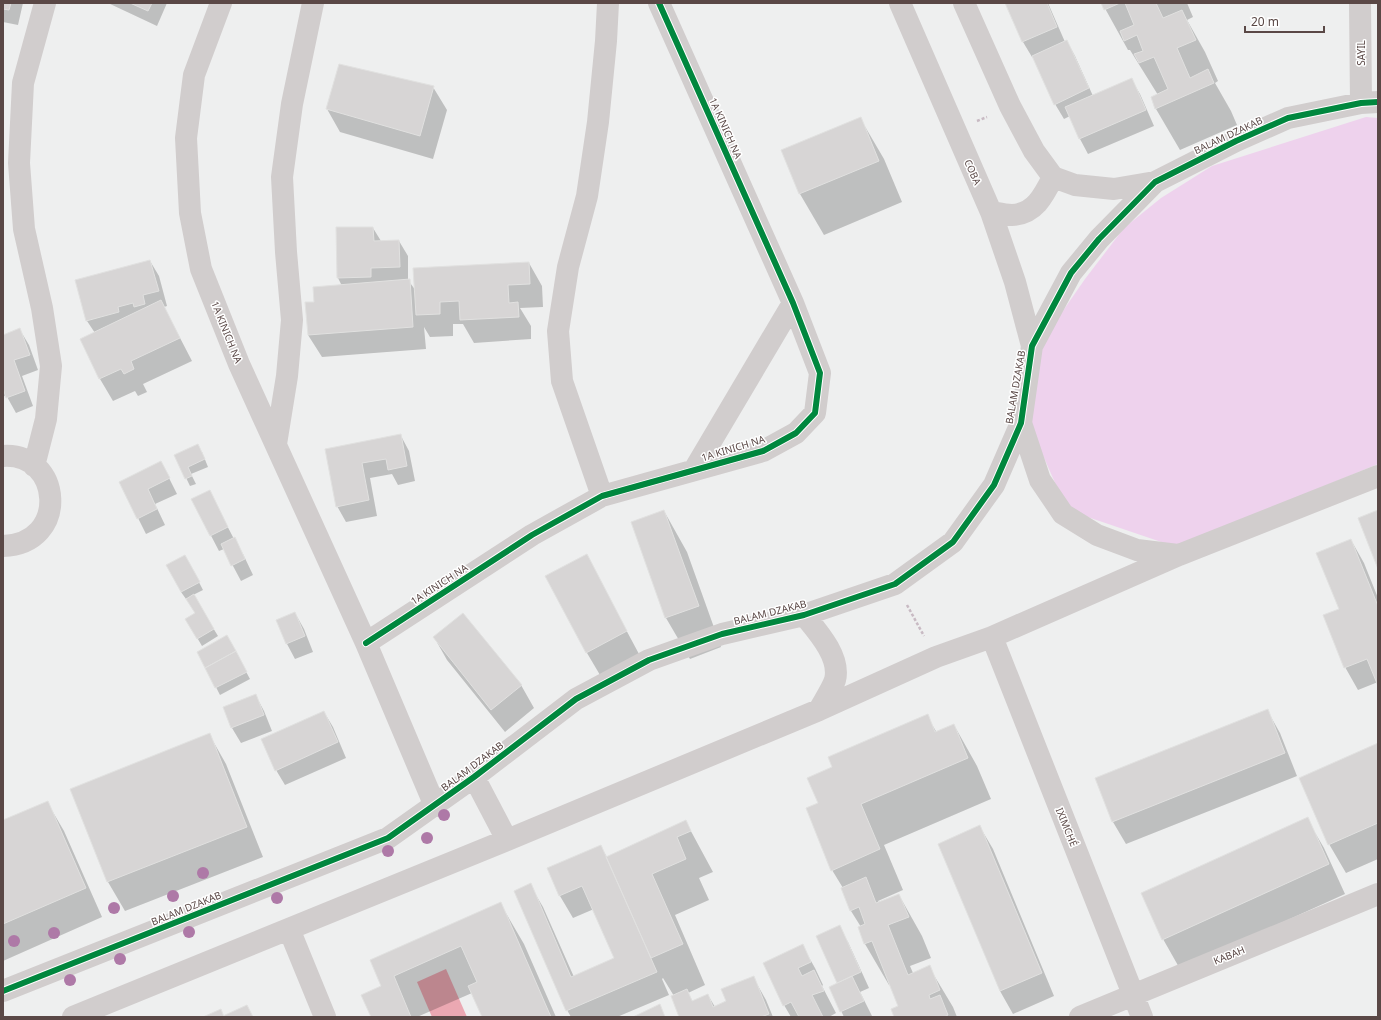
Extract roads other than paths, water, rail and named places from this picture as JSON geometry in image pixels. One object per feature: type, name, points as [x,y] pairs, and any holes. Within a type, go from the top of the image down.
[{"type":"street","points":[[34,466],[46,419],[51,366],[42,308],[24,229],[19,163],[23,83],[45,3]]},
{"type":"street","name":"1A KINICH NA","points":[[221,3],[194,75],[186,138],[190,213],[201,269],[240,364],[366,643],[435,806]]},
{"type":"street","points":[[276,444],[287,376],[292,320],[286,252],[282,178],[292,104],[313,3]]},
{"type":"street","points":[[602,496],[562,381],[558,331],[568,268],[587,196],[598,122],[608,3]]},
{"type":"street","name":"1A KINICH NA","points":[[366,643],[532,535],[602,496],[763,451],[796,433],[815,413],[820,373],[793,303],[659,3]]},
{"type":"street","name":"COBA","points":[[900,3],[991,212],[1015,282],[1032,346]]},
{"type":"street","points":[[964,3],[1010,106],[1034,150],[1053,177],[1075,185],[1114,189],[1155,182]]},
{"type":"street","name":"SAYIL","points":[[1360,3],[1369,103]]},
{"type":"street","name":"BALAM DZAKAB","points":[[3,991],[388,838],[435,806],[576,699],[649,660],[722,634],[804,615],[895,584],[953,542],[994,485],[1021,423],[1032,346],[1071,273],[1099,239],[1155,182],[1236,141],[1288,118],[1369,103]]},
{"type":"street","points":[[991,212],[1013,215],[1029,211],[1042,199],[1053,177]]},
{"type":"street","points":[[694,470],[793,303]]},
{"type":"street","points":[[1021,423],[1040,480],[1063,514],[1097,535],[1137,550],[1179,555]]},
{"type":"street","points":[[3,456],[16,456],[26,460],[34,466],[43,475],[48,486],[51,499],[50,511],[45,523],[38,533],[28,540],[16,545],[3,546]]},
{"type":"street","points":[[73,1017],[507,840],[819,710],[936,657],[992,637],[1179,555],[1378,476]]},
{"type":"street","points":[[804,615],[826,644],[835,662],[835,679],[819,710]]},
{"type":"street","name":"IXIMCHÉ","points":[[992,637],[1142,1017]]},
{"type":"street","points":[[474,777],[507,840]]},
{"type":"street","name":"KABAH","points":[[1080,1017],[1378,894]]},
{"type":"street","points":[[289,929],[325,1017]]}]
